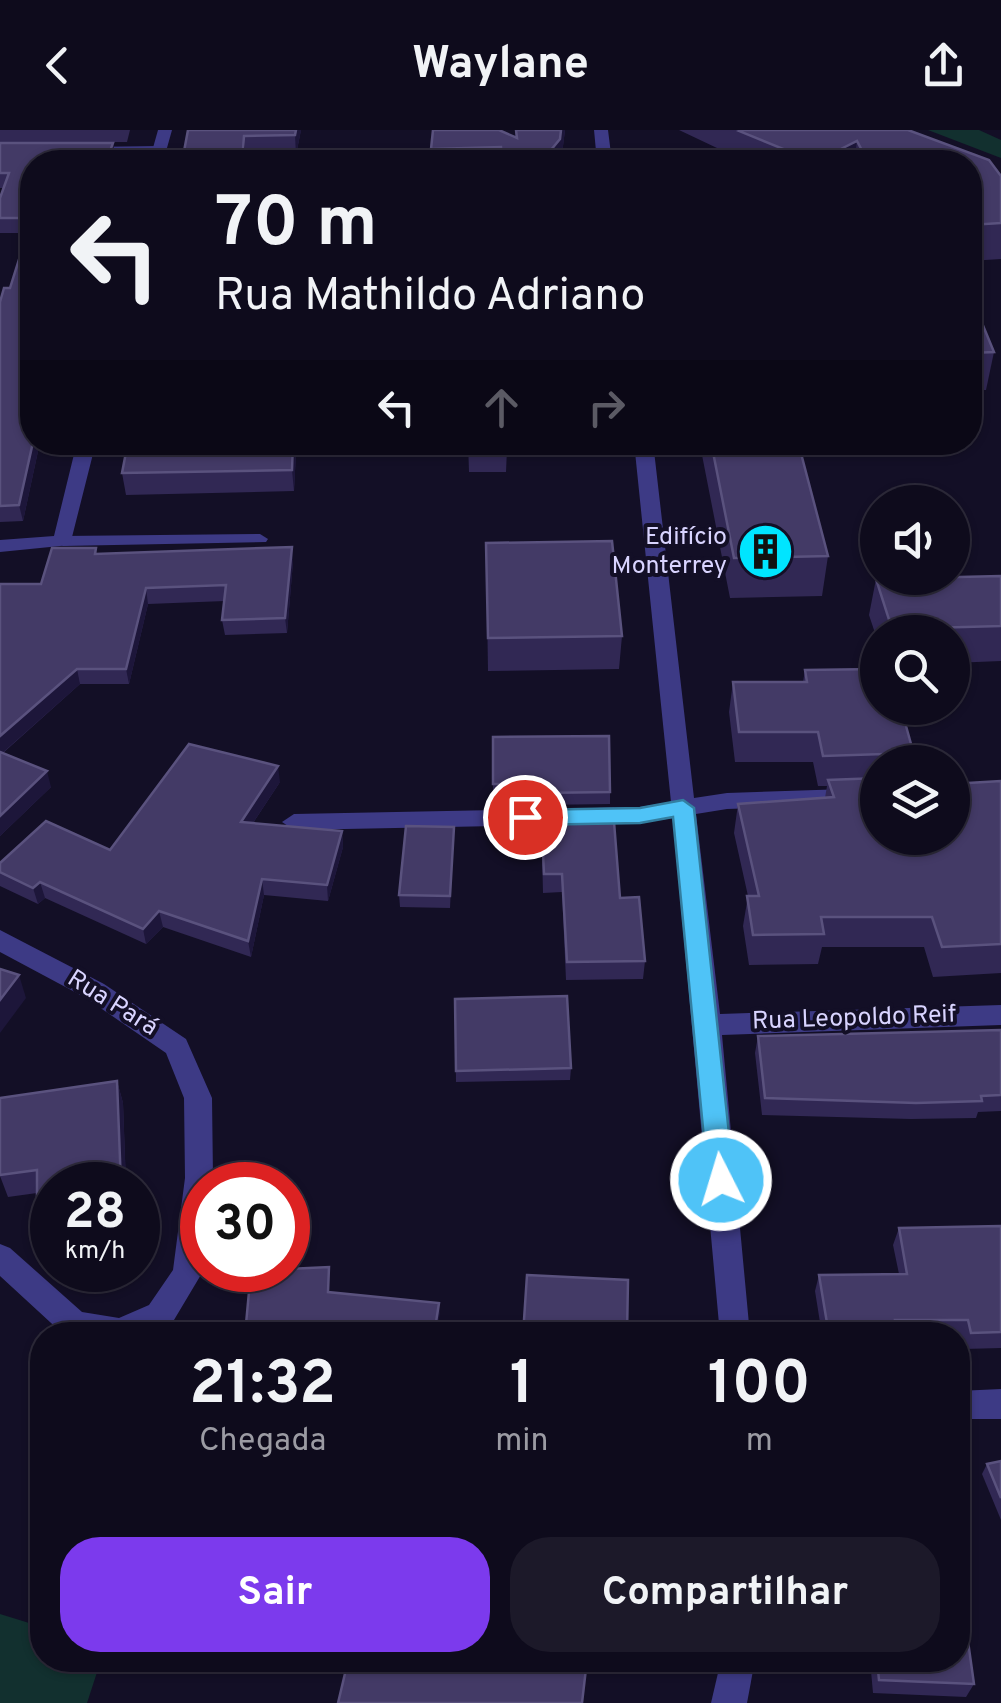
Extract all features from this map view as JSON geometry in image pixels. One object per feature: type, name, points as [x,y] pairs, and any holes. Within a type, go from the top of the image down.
[{"type":"street","points":[[0,546],[63,541],[84,455]]},
{"type":"street","points":[[645,455],[708,1025],[733,1322]]},
{"type":"street","points":[[294,822],[640,815],[727,802],[860,797]]},
{"type":"street","name":"Rua Pará","points":[[0,940],[95,991],[177,1046],[198,1098],[198,1178],[187,1273],[160,1315],[144,1322]]},
{"type":"street","name":"Rua Leopoldo Reif","points":[[708,1025],[1001,1015]]},
{"type":"street","name":"Rua Pará","points":[[0,1257],[72,1322]]},
{"type":"street","points":[[970,1405],[1001,1404]]},
{"type":"street","points":[[729,1703],[735,1672]]},
{"type":"lane","points":[[63,541],[260,538]]},
{"type":"green space","points":[[928,130],[979,130],[1001,140],[1001,158]]},
{"type":"green space","points":[[0,1614],[30,1623],[30,1672],[97,1672],[87,1703],[0,1703]]},
{"type":"building","points":[[188,130],[296,130],[295,135],[244,136],[243,150],[184,150]]},
{"type":"building","points":[[433,130],[499,130],[517,138],[516,130],[561,130],[560,139],[551,150],[431,149]]},
{"type":"building","points":[[908,130],[962,150],[862,150],[857,141],[839,150],[786,150],[739,131]]},
{"type":"building","points":[[0,143],[113,143],[110,150],[20,150],[20,218],[0,218],[0,198],[9,173],[0,173]]},
{"type":"building","points":[[982,157],[989,160],[1001,176],[1001,223],[982,224]]},
{"type":"building","points":[[20,256],[20,455],[30,455],[19,505],[0,506],[0,302],[4,288],[10,288]]},
{"type":"building","points":[[982,323],[994,352],[982,352]]},
{"type":"building","points":[[125,455],[293,455],[292,470],[122,473]]},
{"type":"building","points":[[714,455],[801,455],[828,556],[734,558]]},
{"type":"building","points":[[612,541],[622,636],[488,638],[486,543]]},
{"type":"building","points":[[292,547],[285,618],[222,620],[226,585],[146,588],[126,669],[77,669],[0,736],[0,584],[41,584],[52,548],[96,548],[95,554]]},
{"type":"building","points":[[1001,576],[1001,626],[970,627],[970,615],[888,615],[881,595],[970,595],[970,577]]},
{"type":"building","points":[[860,669],[860,725],[906,725],[911,745],[860,745],[860,755],[823,756],[818,732],[739,732],[733,682],[807,682],[805,670]]},
{"type":"building","points":[[609,736],[610,792],[540,793],[539,784],[493,784],[493,737]]},
{"type":"building","points":[[189,744],[278,766],[241,822],[342,831],[327,885],[262,879],[248,941],[159,911],[143,929],[40,882],[33,888],[0,872],[0,863],[46,821],[110,850]]},
{"type":"building","points":[[0,752],[47,771],[0,816]]},
{"type":"building","points":[[860,779],[860,855],[970,855],[970,783],[1001,781],[1001,944],[942,947],[932,917],[821,917],[824,934],[753,935],[747,896],[759,896],[738,804],[834,797],[828,780]]},
{"type":"building","points":[[613,809],[620,898],[639,897],[645,961],[567,962],[562,874],[544,874],[541,810]]},
{"type":"building","points":[[406,826],[454,827],[450,896],[399,895]]},
{"type":"building","points":[[0,969],[19,975],[0,1000]]},
{"type":"building","points":[[567,996],[571,1068],[456,1071],[455,999]]},
{"type":"building","points":[[1001,1030],[1001,1095],[981,1096],[982,1101],[765,1098],[758,1036]]},
{"type":"building","points":[[117,1081],[120,1162],[30,1162],[30,1171],[0,1175],[0,1098]]},
{"type":"building","points":[[1001,1226],[1001,1332],[971,1333],[968,1320],[827,1322],[819,1275],[907,1274],[899,1228]]},
{"type":"building","points":[[329,1267],[328,1292],[439,1303],[436,1322],[246,1322],[249,1292],[310,1292],[310,1268]]},
{"type":"building","points":[[527,1275],[628,1280],[627,1322],[524,1322]]},
{"type":"building","points":[[1001,1461],[1001,1498],[987,1464]]},
{"type":"building","points":[[970,1656],[974,1684],[879,1680],[878,1672],[970,1672]]},
{"type":"building","points":[[345,1672],[586,1672],[582,1703],[338,1703]]},
{"type":"place","name":"Edifício Monterrey","points":[[766,552]]},
{"type":"route","points":[[525,817],[640,815],[683,808],[721,1180]]}]
